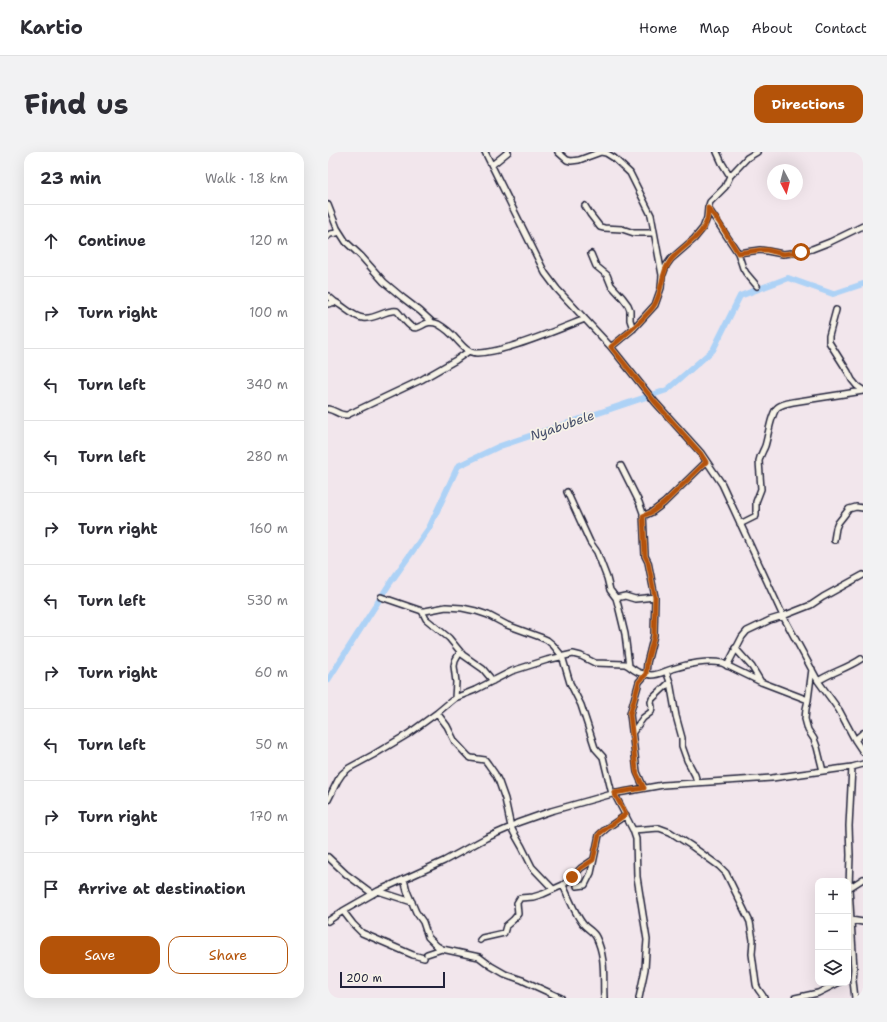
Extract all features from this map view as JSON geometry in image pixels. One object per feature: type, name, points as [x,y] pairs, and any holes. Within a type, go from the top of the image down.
[{"type":"street","points":[[485,152],[545,273],[557,289],[611,347],[655,402],[701,454],[722,484],[783,616],[818,681],[839,710],[863,752]]},
{"type":"street","points":[[492,165],[508,152]]},
{"type":"street","points":[[558,152],[567,160],[579,160],[601,152],[614,158],[633,178],[651,214],[662,275],[661,288],[655,305],[633,329],[611,347]]},
{"type":"street","points":[[718,152],[722,163],[730,176]]},
{"type":"street","points":[[662,275],[671,259],[694,239],[703,228],[707,218],[710,202],[725,187],[730,176],[747,158],[756,152]]},
{"type":"street","points":[[328,204],[337,228],[346,242],[361,256],[384,282],[432,322],[447,330],[469,351],[476,353],[503,348],[585,319]]},
{"type":"street","points":[[586,206],[600,227],[622,229],[634,233],[654,233]]},
{"type":"street","points":[[708,208],[719,222],[738,253],[746,273],[757,286]]},
{"type":"street","points":[[738,253],[767,250],[783,254],[812,250],[863,226]]},
{"type":"street","points":[[328,236],[336,233],[337,228]]},
{"type":"street","points":[[591,254],[596,266],[607,275],[611,285],[628,305],[633,329]]},
{"type":"street","points":[[328,296],[335,302],[362,318],[370,318],[397,311],[411,326],[415,328],[428,322],[432,322]]},
{"type":"street","points":[[328,304],[335,302]]},
{"type":"street","points":[[836,310],[829,336],[829,342],[852,380],[863,391]]},
{"type":"street","points":[[328,408],[343,415],[347,415],[421,380],[469,351]]},
{"type":"street","points":[[740,524],[756,516],[756,502],[761,489],[759,461],[765,448],[773,413],[777,408],[793,402],[863,391]]},
{"type":"street","points":[[643,516],[652,512],[664,503],[706,462]]},
{"type":"street","points":[[621,466],[639,502],[643,516],[645,556],[648,562],[655,597],[654,636],[647,662],[646,674],[639,682],[630,714],[637,772],[644,788]]},
{"type":"street","points":[[567,492],[590,542],[597,552],[610,590],[616,598],[624,629],[629,666]]},
{"type":"street","points":[[834,540],[838,523],[849,510],[856,507],[863,508]]},
{"type":"street","points":[[727,666],[742,637],[747,631],[770,620],[811,605],[829,593],[863,575]]},
{"type":"street","points":[[616,598],[625,596],[635,599],[655,597]]},
{"type":"street","points":[[381,597],[422,611],[446,607],[476,611],[488,615],[507,625],[547,640],[562,656],[570,683],[581,705],[595,748],[603,757],[613,793],[626,814],[634,830],[636,838],[637,877],[647,937],[646,969],[639,998]]},
{"type":"street","points":[[422,611],[426,619],[449,638],[460,652],[483,669],[493,681]]},
{"type":"street","points":[[736,648],[752,667],[761,682]]},
{"type":"street","points":[[455,698],[456,682],[454,666],[460,652]]},
{"type":"street","points":[[328,800],[338,780],[346,771],[411,731],[437,713],[455,698],[475,690],[512,671],[562,656],[573,654],[595,662],[625,664],[637,672],[653,675],[674,668],[710,662],[722,663],[761,682],[808,700]]},
{"type":"street","points":[[818,681],[861,659]]},
{"type":"street","points":[[812,668],[805,719],[817,747],[823,771]]},
{"type":"street","points":[[666,671],[670,682],[676,716],[682,738],[682,746],[697,782]]},
{"type":"street","points":[[633,732],[643,718],[651,712],[652,699],[670,682]]},
{"type":"street","points":[[437,713],[447,726],[457,744],[468,756],[472,758],[484,759],[495,774],[505,799],[511,827],[532,867],[553,889]]},
{"type":"street","points":[[855,740],[863,733]]},
{"type":"street","points":[[328,921],[375,892],[444,861],[486,838],[524,820],[538,815],[613,793],[663,785],[772,778],[852,767],[863,764]]},
{"type":"street","points":[[849,878],[849,826],[852,767]]},
{"type":"street","points":[[577,886],[585,885],[590,873],[599,835],[626,814]]},
{"type":"street","points":[[634,830],[659,828],[670,832],[719,866],[726,873],[750,922],[753,940],[752,954],[756,984],[764,998]]},
{"type":"street","points":[[328,857],[346,874],[375,892],[412,902]]},
{"type":"street","points":[[480,940],[482,938],[504,933],[506,926],[518,914],[517,902],[520,898],[533,897],[543,894],[563,885],[579,869],[593,860]]},
{"type":"street","points":[[404,879],[416,912],[423,922],[428,938],[437,946],[442,949],[480,957],[491,966],[505,974],[561,998]]},
{"type":"street","points":[[851,887],[863,880]]},
{"type":"street","points":[[563,885],[578,917],[594,934],[598,942],[604,963],[604,998]]},
{"type":"street","points":[[343,911],[362,933],[413,955],[426,956],[442,949]]},
{"type":"street","points":[[851,976],[854,969],[851,920],[863,922]]},
{"type":"street","points":[[851,982],[855,998]]},
{"type":"street","points":[[796,998],[818,993],[832,986]]},
{"type":"waterway","name":"Nyabubele","points":[[328,680],[390,583],[429,528],[458,466],[500,446],[667,390],[713,350],[740,296],[788,278],[833,294],[863,284]]},
{"type":"route","points":[[572,877],[581,868],[593,860],[600,833],[626,814],[614,793],[644,788],[636,770],[630,714],[639,682],[646,674],[647,662],[654,636],[655,597],[648,562],[645,557],[643,516],[652,512],[664,503],[706,462],[701,454],[655,402],[611,347],[633,329],[655,305],[661,288],[662,275],[666,266],[671,259],[694,239],[703,228],[707,218],[708,208],[719,222],[738,253],[760,250],[767,250],[778,254],[801,252]]}]
